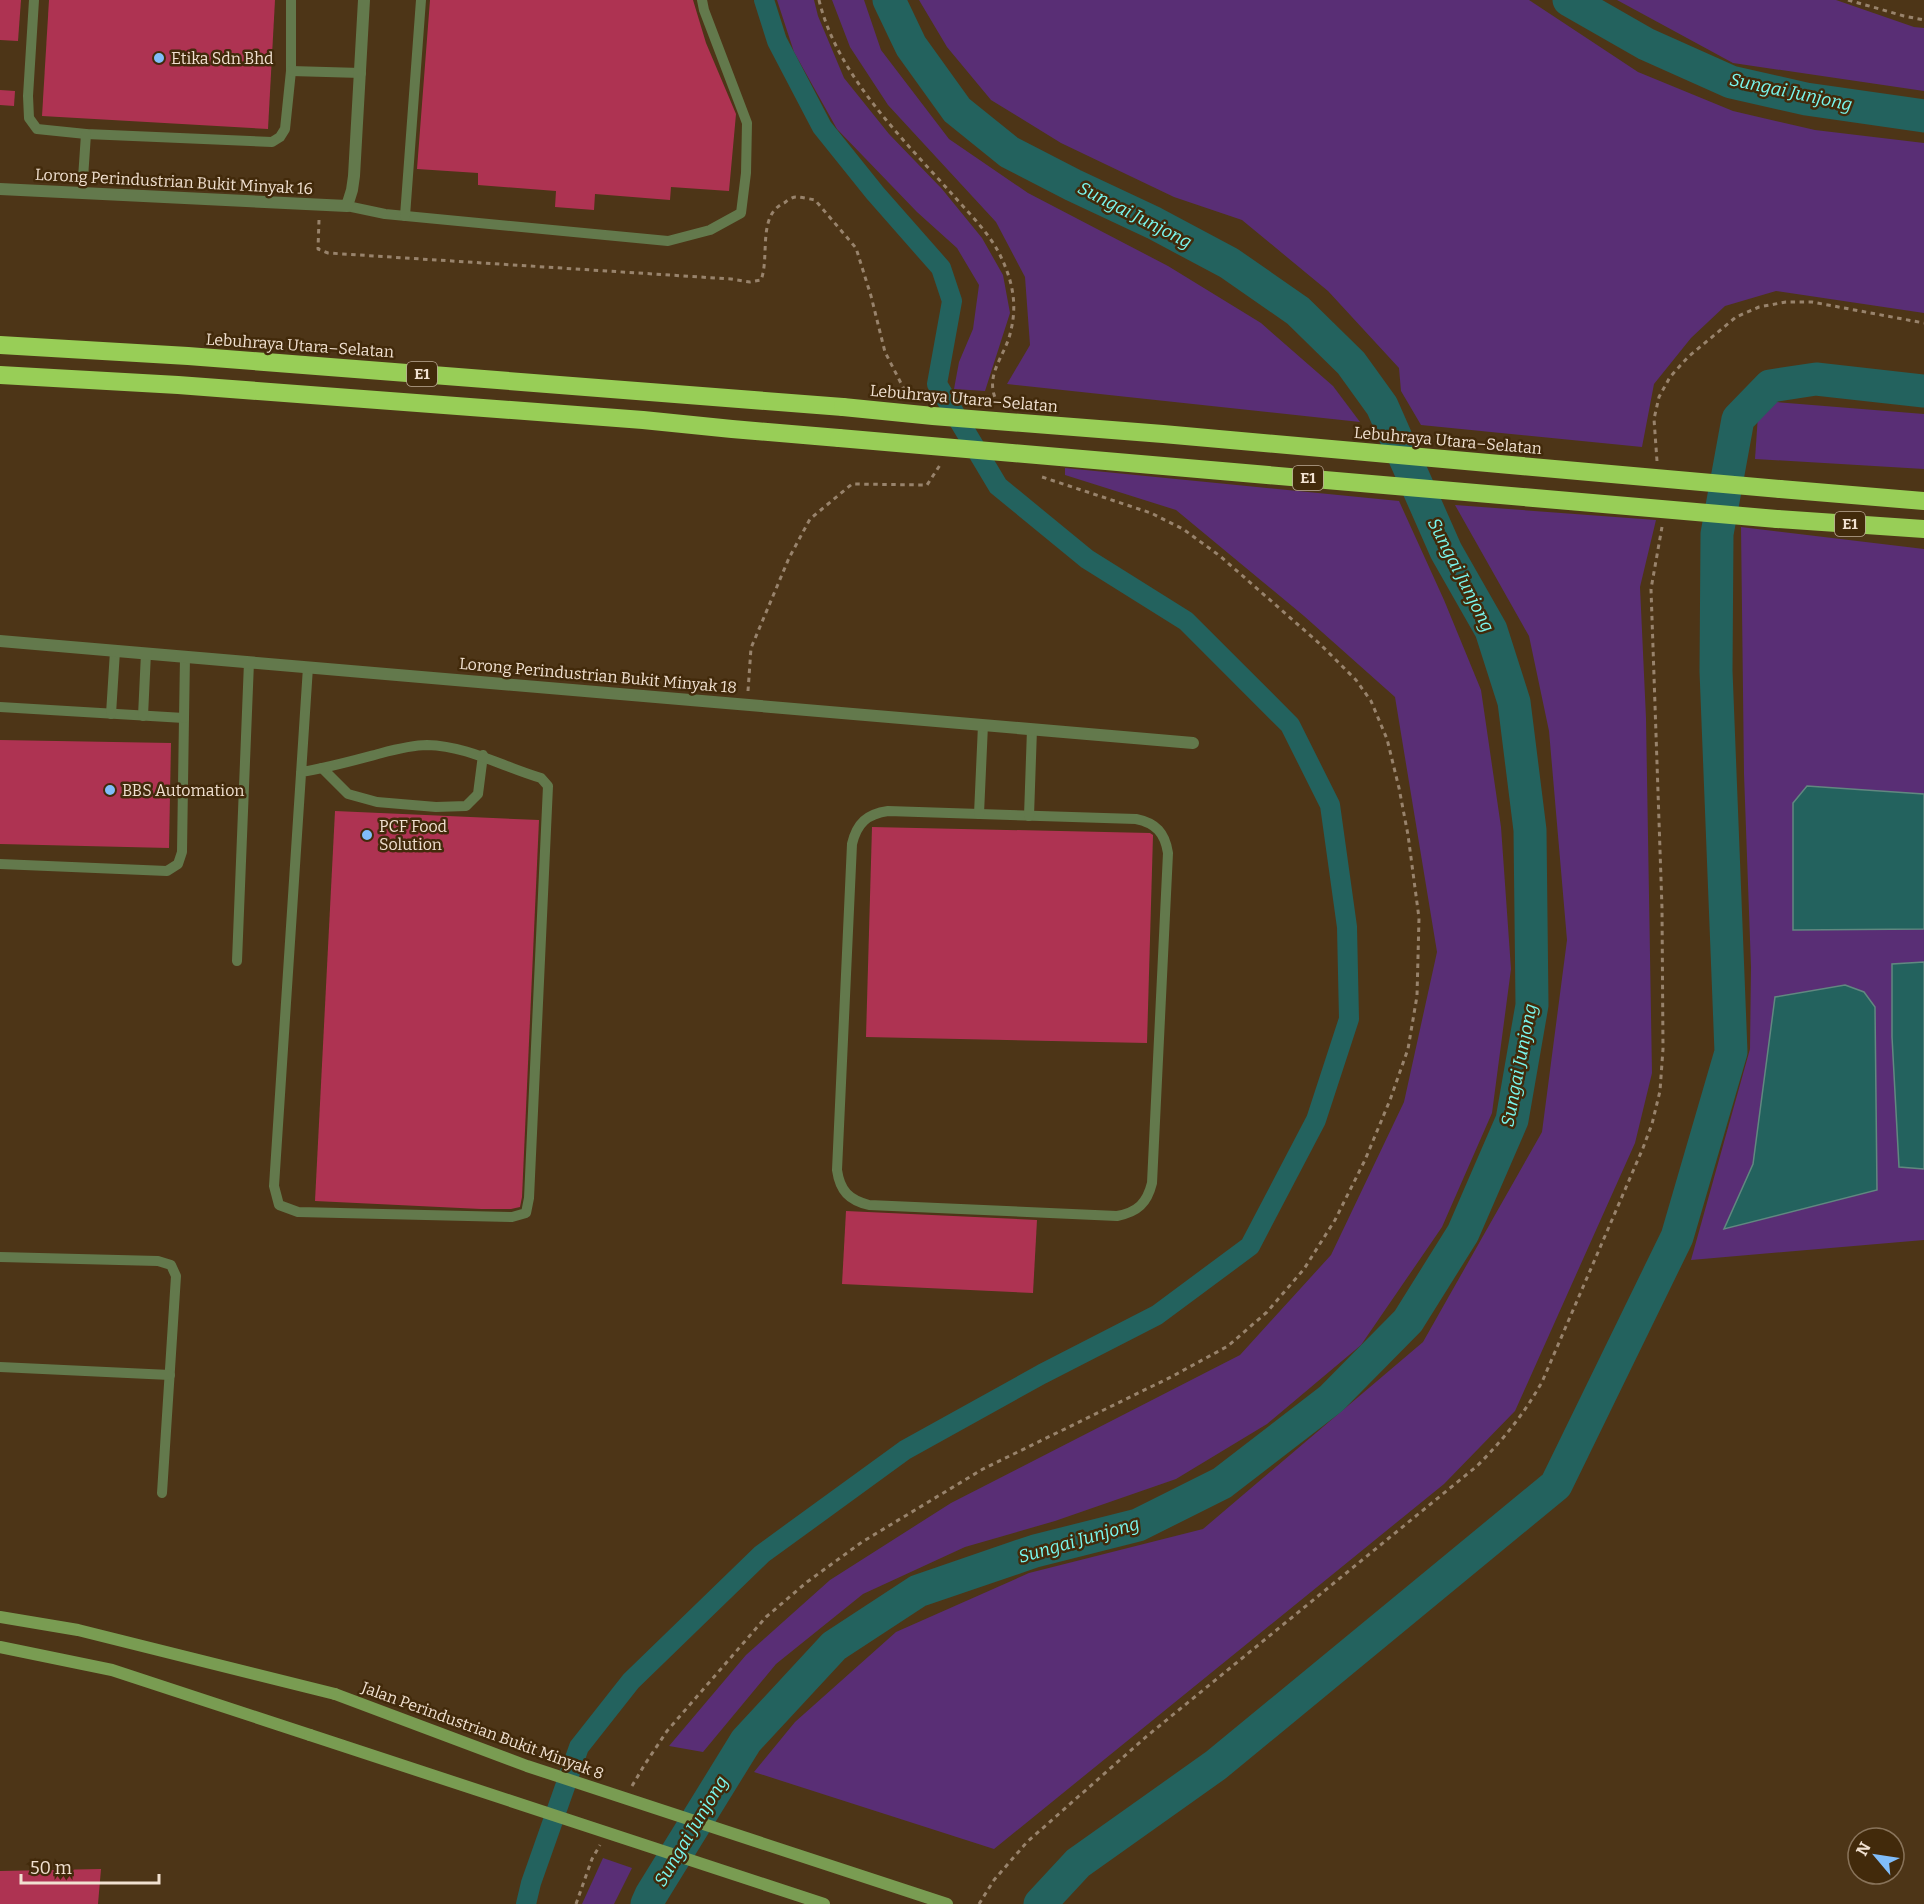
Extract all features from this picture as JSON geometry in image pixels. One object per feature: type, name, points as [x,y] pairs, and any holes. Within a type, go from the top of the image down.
[{"type":"highway","name":"Lebuhraya Utara–Selatan","points":[[0,345],[223,359],[843,407],[1924,501]]},
{"type":"highway","name":"E1","points":[[0,375],[178,385],[620,418],[1777,519],[1924,529]]},
{"type":"street","points":[[347,206],[354,176],[364,0]]},
{"type":"street","name":"Lorong Perindustrian Bukit Minyak 16","points":[[0,189],[347,206]]},
{"type":"street","name":"Lorong Perindustrian Bukit Minyak 18","points":[[0,641],[1193,743]]},
{"type":"street","name":"Jalan Perindustrian Bukit Minyak 8","points":[[0,1617],[78,1630],[335,1694],[527,1767],[947,1904]]},
{"type":"street","points":[[0,1647],[112,1670],[824,1904]]},
{"type":"lane","points":[[34,0],[28,96],[29,118],[37,129],[86,134],[272,142],[280,137],[285,129],[291,71],[291,0]]},
{"type":"lane","points":[[405,216],[421,0]]},
{"type":"lane","points":[[347,206],[385,214],[668,241],[710,230],[741,213],[746,173],[747,123],[702,0]]},
{"type":"lane","points":[[291,71],[361,73]]},
{"type":"lane","points":[[82,193],[86,134]]},
{"type":"lane","points":[[111,714],[115,651]]},
{"type":"lane","points":[[143,716],[146,653]]},
{"type":"lane","points":[[0,864],[167,871],[178,864],[182,852],[185,657]]},
{"type":"lane","points":[[237,961],[249,662]]},
{"type":"lane","points":[[302,772],[401,748],[426,745],[448,747],[483,755],[541,778],[548,786],[529,1198],[526,1213],[512,1217],[298,1212],[279,1205],[274,1186],[308,667]]},
{"type":"lane","points":[[0,707],[184,718]]},
{"type":"lane","points":[[980,814],[983,725]]},
{"type":"lane","points":[[1029,816],[1032,729]]},
{"type":"lane","points":[[322,768],[348,794],[377,802],[436,807],[466,806],[478,794],[483,755]]},
{"type":"lane","points":[[888,811],[1029,816],[1148,821],[1159,829],[1166,840],[1168,853],[1152,1183],[1149,1196],[1142,1207],[1117,1216],[869,1205],[856,1202],[846,1195],[839,1184],[837,1170],[852,844],[855,831],[863,820],[874,813],[888,811]]},
{"type":"lane","points":[[0,1257],[158,1261],[171,1265],[177,1276],[162,1493]]},
{"type":"lane","points":[[0,1367],[170,1375]]},
{"type":"path","points":[[819,0],[821,10],[840,53],[857,83],[997,248],[1011,278],[1015,303],[1012,329],[991,379],[992,393],[998,404]]},
{"type":"path","points":[[1848,0],[1924,20]]},
{"type":"path","points":[[320,204],[318,249],[328,253],[750,282],[761,280],[766,269],[765,239],[769,217],[779,205],[795,197],[815,200],[856,248],[885,352],[912,404]]},
{"type":"path","points":[[1657,466],[1654,419],[1659,397],[1670,377],[1688,357],[1736,317],[1759,307],[1786,302],[1812,302],[1924,322]]},
{"type":"path","points":[[747,705],[751,648],[789,558],[810,519],[852,484],[927,485],[942,463]]},
{"type":"path","points":[[629,1792],[667,1731],[766,1617],[807,1582],[862,1542],[923,1503],[983,1469],[1171,1377],[1228,1346],[1267,1312],[1304,1269],[1335,1220],[1365,1160],[1390,1100],[1407,1049],[1417,996],[1419,918],[1399,788],[1387,739],[1371,701],[1356,680],[1320,644],[1220,556],[1183,529],[1151,513],[1042,477],[1036,472]]},
{"type":"path","points":[[979,1904],[994,1880],[1028,1842],[1147,1737],[1477,1466],[1515,1426],[1529,1407],[1542,1382],[1643,1148],[1660,1091],[1663,1049],[1662,908],[1651,590],[1663,521]]},
{"type":"path","points":[[576,1904],[592,1859],[603,1840]]},
{"type":"shaded area","points":[[777,0],[814,0],[818,16],[844,78],[889,134],[942,189],[982,238],[1003,275],[1010,313],[985,391],[954,389],[959,362],[973,329],[979,285],[957,248],[917,212],[837,129],[794,52]]},
{"type":"shaded area","points":[[832,0],[864,0],[881,50],[949,139],[1028,193],[1168,266],[1261,323],[1333,386],[1360,422],[1007,384],[1030,345],[1025,277],[996,222],[888,105],[850,47]]},
{"type":"shaded area","points":[[919,0],[1529,0],[1638,72],[1733,111],[1815,130],[1924,143],[1924,313],[1776,291],[1725,306],[1691,338],[1654,384],[1642,447],[1421,425],[1401,391],[1399,368],[1328,291],[1242,220],[1174,197],[1061,143],[991,100],[947,47]]},
{"type":"shaded area","points":[[1617,0],[1836,0],[1914,27],[1924,28],[1924,91],[1733,63]]},
{"type":"shaded area","points":[[1776,402],[1924,414],[1924,469],[1755,459],[1758,415]]},
{"type":"shaded area","points":[[1065,468],[1399,501],[1444,600],[1481,690],[1501,827],[1511,969],[1492,1113],[1442,1227],[1361,1345],[1267,1424],[1176,1479],[1055,1521],[965,1547],[863,1594],[776,1664],[703,1752],[669,1746],[746,1655],[830,1580],[951,1503],[1240,1355],[1331,1255],[1404,1102],[1437,952],[1395,697],[1304,616],[1176,510],[1065,475]]},
{"type":"shaded area","points":[[1455,505],[1656,520],[1640,587],[1646,718],[1652,1073],[1635,1143],[1515,1411],[1444,1484],[994,1849],[754,1772],[795,1722],[896,1632],[1029,1573],[1203,1529],[1423,1342],[1542,1132],[1567,940],[1549,731],[1529,636]]},
{"type":"shaded area","points":[[1741,527],[1924,549],[1924,1240],[1691,1260],[1750,1049],[1751,967],[1744,774]]},
{"type":"shaded area","points":[[603,1858],[632,1868],[614,1904],[582,1904]]},
{"type":"water","points":[[1807,786],[1924,794],[1924,929],[1793,930],[1793,803]]},
{"type":"water","points":[[1924,962],[1924,1169],[1899,1167],[1892,1037],[1892,964]]},
{"type":"water","points":[[1845,985],[1864,992],[1875,1007],[1877,1190],[1724,1229],[1753,1164],[1775,997]]},
{"type":"building","points":[[0,0],[21,0],[18,41],[0,40]]},
{"type":"building","name":"Etika Sdn Bhd","points":[[49,0],[275,0],[268,129],[42,116]]},
{"type":"building","points":[[430,0],[693,0],[706,43],[736,114],[729,191],[671,187],[670,200],[595,194],[594,210],[555,207],[556,191],[478,185],[478,173],[417,169]]},
{"type":"building","points":[[0,90],[15,91],[14,106],[0,105]]},
{"type":"building","points":[[0,740],[171,743],[169,848],[0,844]]},
{"type":"building","points":[[335,811],[539,820],[520,1207],[481,1209],[315,1201]]},
{"type":"building","points":[[872,827],[1150,833],[1153,835],[1147,1043],[866,1037]]},
{"type":"building","points":[[846,1211],[1037,1220],[1033,1293],[842,1284]]},
{"type":"building","points":[[101,1869],[98,1904],[0,1904],[0,1871]]},
{"type":"waterway","points":[[526,1904],[531,1883],[579,1747],[631,1681],[762,1554],[905,1450],[1042,1374],[1157,1315],[1250,1246],[1316,1120],[1349,1019],[1347,927],[1330,805],[1290,725],[1186,621],[1087,559],[998,486],[937,384],[952,301],[941,268],[875,193],[822,127],[777,41],[764,0]]},
{"type":"waterway","name":"Sungai Junjong","points":[[647,1904],[746,1741],[834,1646],[918,1591],[1035,1551],[1138,1525],[1222,1483],[1331,1399],[1408,1321],[1463,1233],[1512,1120],[1532,1005],[1530,830],[1514,702],[1491,630],[1446,551],[1382,406],[1351,363],[1298,311],[1229,263],[1154,223],[1009,152],[957,110],[911,46],[889,0]]},
{"type":"waterway","name":"Sungai Junjong","points":[[1569,0],[1646,44],[1731,82],[1806,99],[1924,116]]},
{"type":"waterway","points":[[1040,1904],[1078,1863],[1216,1765],[1556,1485],[1677,1237],[1731,1052],[1716,671],[1717,534],[1738,419],[1770,386],[1816,379],[1924,391]]},
{"type":"place","name":"Etika Sdn Bhd","points":[[159,58]]},
{"type":"place","name":"BBS Automation","points":[[110,790]]},
{"type":"place","name":"PCF Food Solution","points":[[367,835]]}]
